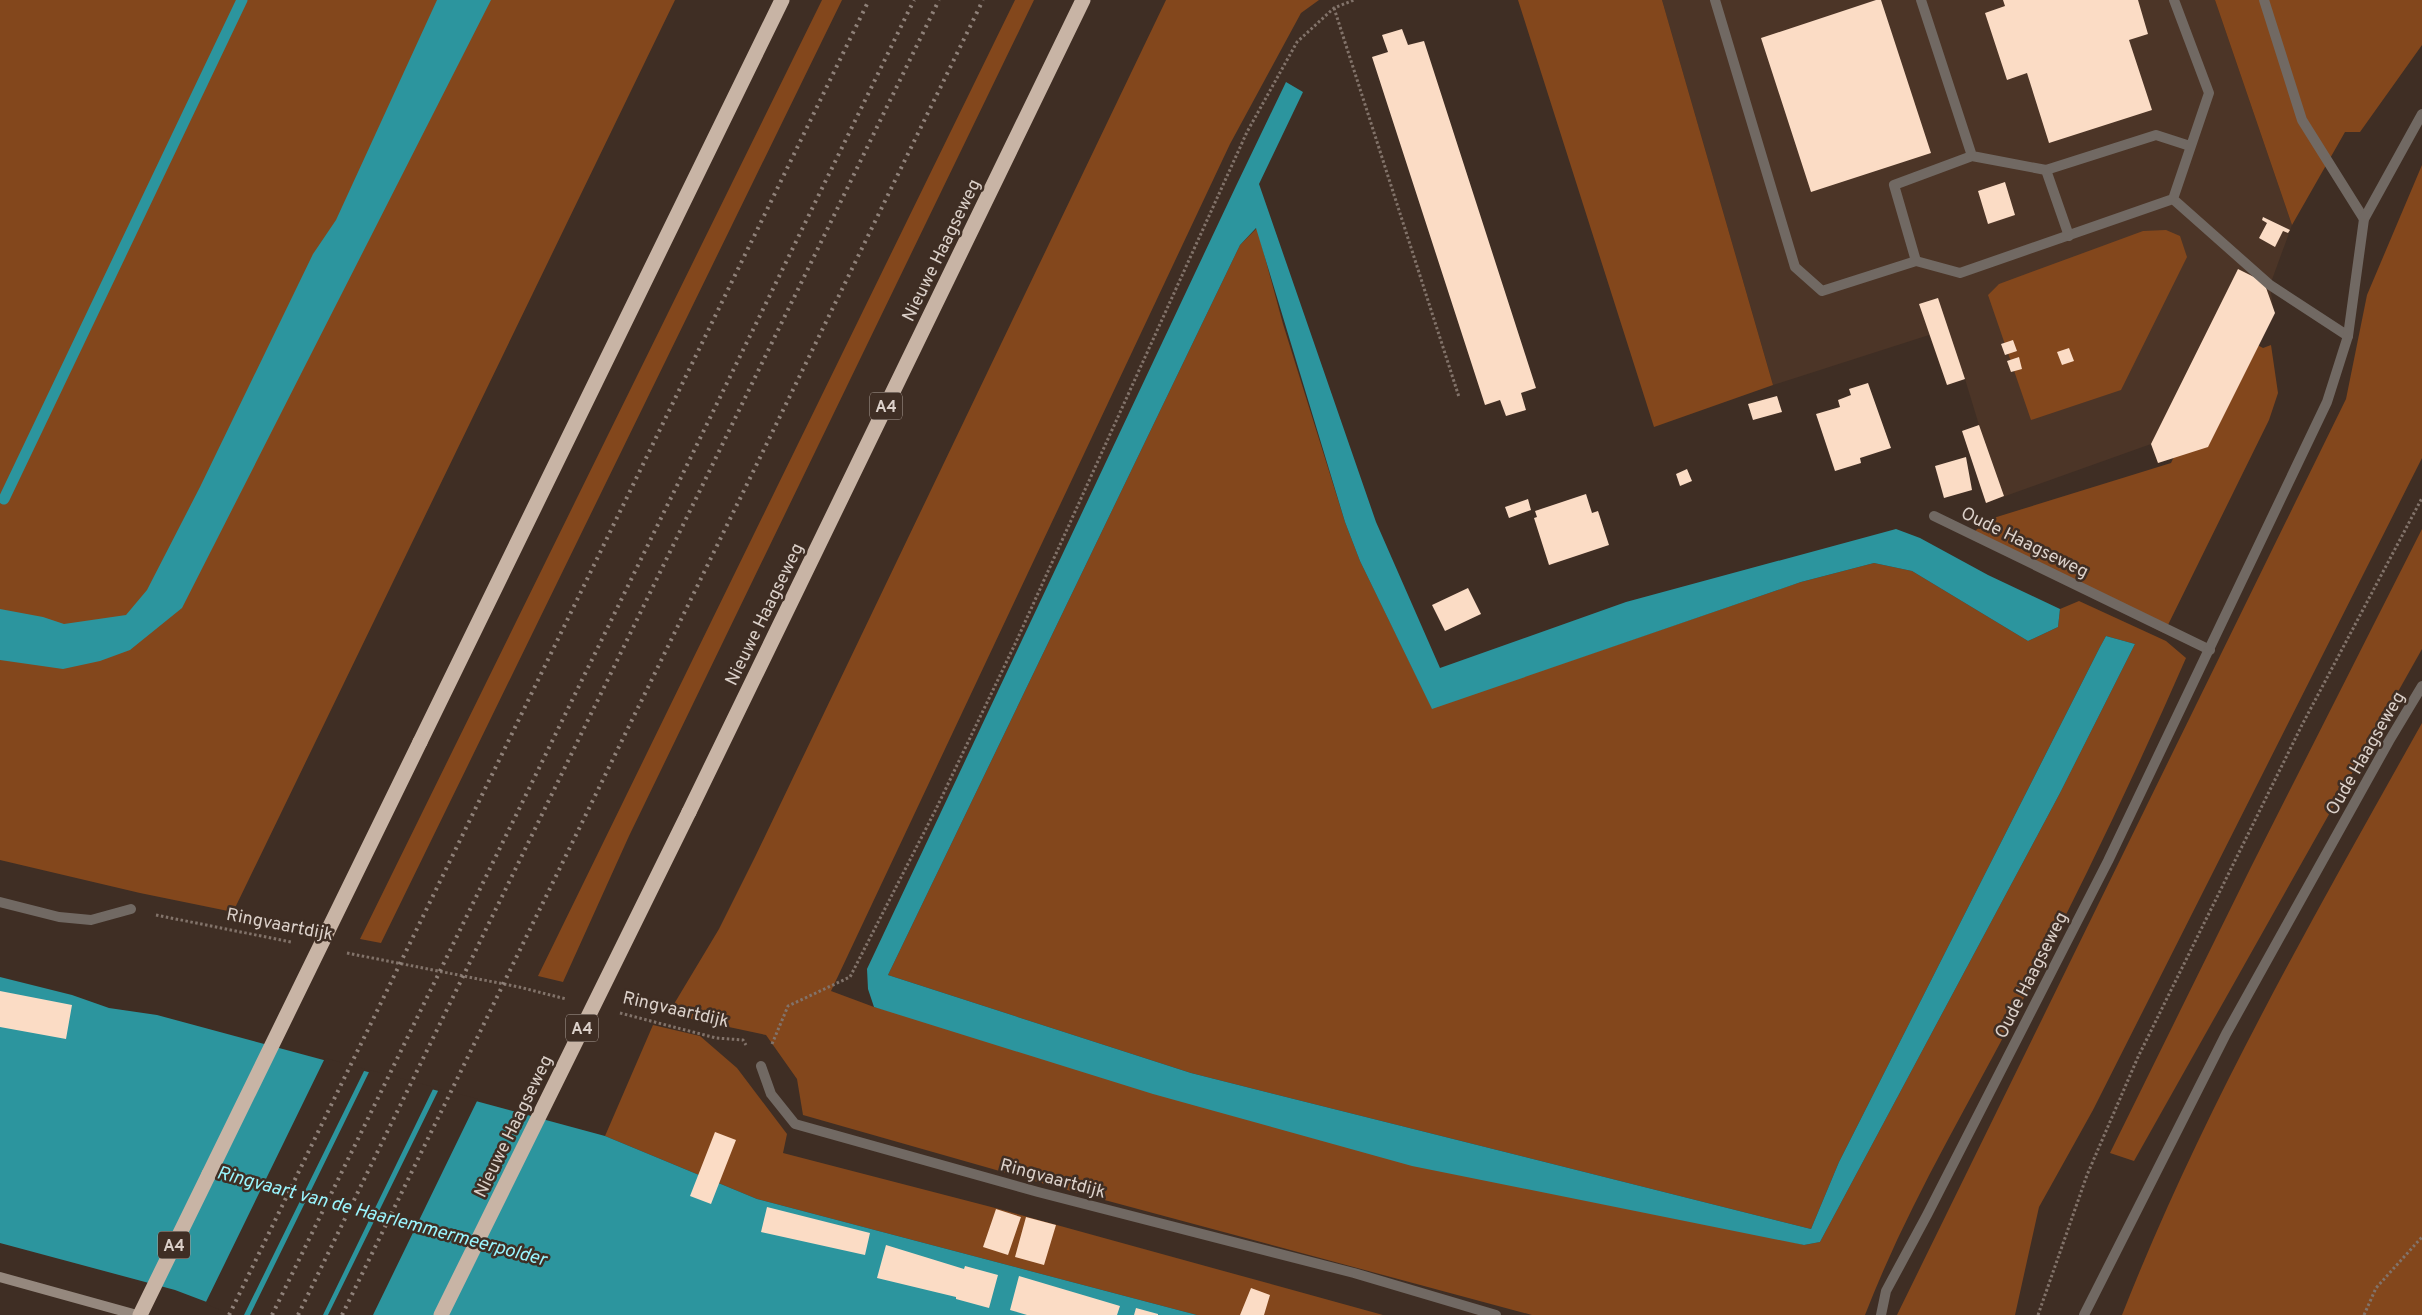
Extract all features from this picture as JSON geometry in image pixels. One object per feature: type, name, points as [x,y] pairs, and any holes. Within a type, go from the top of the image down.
[{"type":"highway","name":"A4","points":[[138,1315],[209,1174],[782,0]]},
{"type":"highway","name":"Nieuwe Haagseweg","points":[[441,1315],[689,812],[1084,0]]},
{"type":"street","points":[[1715,0],[1795,267],[1822,291],[1916,260],[1960,274],[2173,199]]},
{"type":"street","points":[[1921,0],[1972,156]]},
{"type":"street","points":[[2173,199],[2209,93],[2174,0]]},
{"type":"street","points":[[2264,0],[2302,120],[2364,219]]},
{"type":"street","name":"Oude Haagseweg","points":[[1881,1315],[1886,1291],[1927,1215],[2108,861],[2327,402],[2348,336],[2364,219],[2422,114]]},
{"type":"street","points":[[1916,260],[1894,184],[1972,156],[2046,170],[2156,135],[2190,146]]},
{"type":"street","points":[[2046,170],[2069,236]]},
{"type":"street","points":[[2173,199],[2270,285],[2348,336]]},
{"type":"street","name":"Oude Haagseweg","points":[[1934,516],[2210,650]]},
{"type":"street","name":"Oude Haagseweg","points":[[2084,1315],[2226,1034],[2389,741],[2422,686]]},
{"type":"street","points":[[0,902],[59,917],[91,920],[130,909]]},
{"type":"street","name":"Ringvaartdijk","points":[[761,1066],[771,1094],[795,1124],[1038,1192],[1354,1273],[1496,1315]]},
{"type":"street","points":[[0,1277],[138,1315]]},
{"type":"path","points":[[761,1066],[778,1032],[788,1006],[850,977],[936,809],[1016,642],[1247,132],[1297,42],[1334,8],[1354,0]]},
{"type":"path","points":[[1334,8],[1459,397]]},
{"type":"path","points":[[2038,1315],[2087,1175],[2138,1056],[2302,726],[2422,498]]},
{"type":"path","name":"Ringvaartdijk","points":[[130,909],[300,944]]},
{"type":"path","name":"Ringvaartdijk","points":[[338,952],[519,987],[575,1001]]},
{"type":"path","name":"Ringvaartdijk","points":[[613,1011],[716,1038],[743,1040],[761,1066]]},
{"type":"path","points":[[2364,1315],[2376,1288],[2422,1237]]},
{"type":"shaded area","points":[[0,0],[675,0],[233,912],[140,893],[0,860]]},
{"type":"shaded area","points":[[822,0],[842,0],[381,943],[360,939]]},
{"type":"shaded area","points":[[1015,0],[1034,0],[629,836],[563,982],[538,976]]},
{"type":"shaded area","points":[[1166,0],[1319,0],[1301,13],[1230,144],[831,991],[874,1007],[1804,1245],[1820,1242],[2060,793],[2135,644],[2106,636],[1839,1162],[1811,1229],[1191,1073],[888,975],[1240,245],[1257,228],[1283,324],[1345,522],[1360,561],[1432,708],[1801,582],[1874,563],[1912,571],[2028,641],[2058,627],[2060,609],[2079,601],[2166,641],[2186,658],[2082,883],[2015,1015],[1916,1200],[1865,1315],[1532,1315],[1045,1184],[803,1115],[797,1079],[766,1035],[668,1014],[719,929],[755,857]]},
{"type":"shaded area","points":[[1518,0],[1662,0],[1773,385],[1654,427]]},
{"type":"shaded area","points":[[1662,0],[2215,0],[2292,225],[2270,285],[2274,314],[2208,447],[2158,463],[2151,444],[1986,503],[1962,431],[1979,425],[1965,379],[1947,385],[1929,335],[1773,385]]},
{"type":"shaded area","points":[[2215,0],[2422,0],[2422,45],[2360,132],[2345,132],[2292,225]]},
{"type":"shaded area","points":[[2422,165],[2422,458],[2093,1110],[2039,1207],[2015,1315],[1897,1315],[2346,399],[2367,295]]},
{"type":"shaded area","points":[[2166,230],[2180,236],[2187,257],[2121,390],[2031,420],[1988,295],[1999,284],[2143,231]]},
{"type":"shaded area","points":[[2233,332],[2263,348],[2271,345],[2278,393],[2269,420],[2164,633],[1972,534],[1987,520],[2171,463]]},
{"type":"shaded area","points":[[2422,529],[2422,649],[2134,1161],[2110,1153],[2251,867]]},
{"type":"shaded area","points":[[2422,723],[2422,1315],[2122,1315],[2154,1238],[2224,1088],[2301,941]]},
{"type":"shaded area","points":[[653,1025],[700,1036],[737,1068],[787,1134],[783,1153],[999,1209],[1383,1315],[1197,1315],[757,1199],[605,1136]]},
{"type":"water","points":[[437,0],[491,0],[182,608],[130,650],[100,661],[63,669],[0,660],[0,609],[43,617],[64,624],[126,615],[147,590],[200,487],[313,254],[336,220]]},
{"type":"water","points":[[1286,82],[1303,92],[1259,184],[1376,522],[1440,668],[1626,602],[1896,529],[1920,538],[1988,575],[2060,609],[2058,627],[2028,641],[1912,571],[1874,563],[1801,582],[1432,709],[1360,561],[1345,522],[1256,228],[1240,245],[888,975],[1191,1073],[1811,1229],[1839,1162],[2106,636],[2135,644],[2060,793],[1820,1242],[1804,1245],[1412,1166],[1153,1094],[874,1007],[868,989],[867,969]]},
{"type":"water","name":"Ringvaart van de Haarlemmermeerpolder","points":[[0,977],[72,995],[109,1008],[157,1015],[605,1136],[757,1199],[1197,1315],[241,1315],[175,1290],[0,1243]]},
{"type":"pier","points":[[325,1058],[365,1069],[244,1315],[234,1315],[205,1304]]},
{"type":"pier","points":[[370,1070],[434,1087],[323,1315],[250,1315]]},
{"type":"pier","points":[[439,1089],[478,1099],[373,1315],[328,1315]]},
{"type":"building","points":[[1876,0],[1881,0],[1931,153],[1811,192],[1761,38]]},
{"type":"building","points":[[2003,0],[2138,0],[2148,34],[2129,40],[2152,110],[2049,143],[2027,73],[2007,80],[1985,13],[2005,6]]},
{"type":"building","points":[[1402,29],[1408,45],[1424,41],[1536,388],[1521,393],[1526,410],[1506,416],[1500,400],[1485,405],[1372,57],[1388,52],[1382,35]]},
{"type":"building","points":[[2005,182],[2015,215],[1988,224],[1978,191]]},
{"type":"building","points":[[2263,217],[2290,230],[2288,233],[2283,231],[2275,247],[2259,238],[2267,223],[2262,220]]},
{"type":"building","points":[[2238,269],[2264,282],[2275,313],[2208,447],[2158,463],[2151,444]]},
{"type":"building","points":[[1938,298],[1965,379],[1947,385],[1919,304]]},
{"type":"building","points":[[2013,340],[2017,351],[2005,355],[2001,344]]},
{"type":"building","points":[[2069,348],[2074,361],[2062,365],[2057,352]]},
{"type":"building","points":[[2019,357],[2022,369],[2011,372],[2007,361]]},
{"type":"building","points":[[1868,383],[1891,448],[1860,458],[1861,463],[1835,471],[1816,414],[1840,407],[1838,400],[1851,395],[1849,389]]},
{"type":"building","points":[[1777,396],[1782,412],[1753,420],[1748,404]]},
{"type":"building","points":[[1979,425],[2004,496],[1986,503],[1962,431]]},
{"type":"building","points":[[1966,457],[1972,490],[1944,498],[1935,466]]},
{"type":"building","points":[[1687,469],[1692,481],[1680,486],[1676,474]]},
{"type":"building","points":[[1586,494],[1592,513],[1598,511],[1609,545],[1549,565],[1534,518],[1537,517],[1535,511]]},
{"type":"building","points":[[1528,499],[1531,510],[1509,518],[1505,507]]},
{"type":"building","points":[[1468,588],[1481,614],[1445,631],[1432,605]]},
{"type":"building","points":[[0,991],[72,1005],[66,1039],[0,1027]]},
{"type":"building","points":[[715,1132],[736,1140],[711,1204],[690,1196]]},
{"type":"building","points":[[767,1207],[870,1233],[865,1255],[761,1232]]},
{"type":"building","points":[[996,1209],[1021,1217],[1008,1255],[983,1247]]},
{"type":"building","points":[[1026,1217],[1056,1225],[1044,1265],[1015,1257]]},
{"type":"building","points":[[886,1245],[964,1269],[965,1266],[998,1275],[989,1308],[956,1299],[956,1297],[877,1278]]},
{"type":"building","points":[[1019,1276],[1120,1306],[1117,1315],[1027,1315],[1010,1310]]},
{"type":"building","points":[[1251,1288],[1270,1295],[1264,1315],[1240,1315]]},
{"type":"building","points":[[1136,1308],[1158,1314],[1158,1315],[1134,1315]]},
{"type":"waterway","points":[[4,499],[242,0]]},
{"type":"railway","points":[[229,1315],[869,0]]},
{"type":"railway","points":[[272,1315],[914,0]]},
{"type":"railway","points":[[298,1315],[939,0]]},
{"type":"railway","points":[[342,1315],[983,0]]}]
